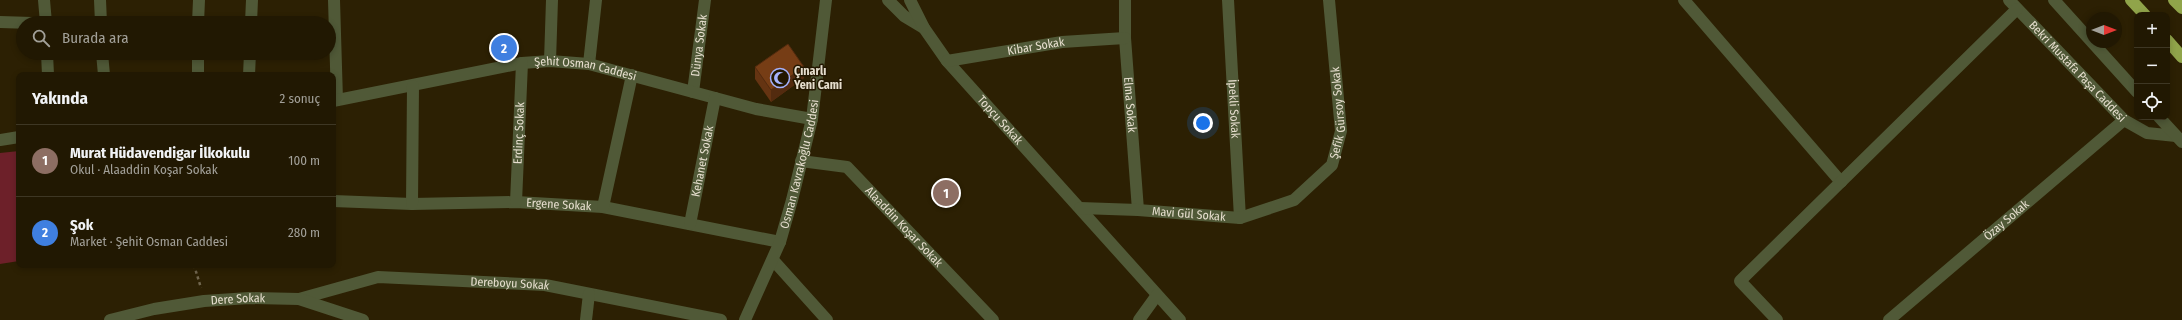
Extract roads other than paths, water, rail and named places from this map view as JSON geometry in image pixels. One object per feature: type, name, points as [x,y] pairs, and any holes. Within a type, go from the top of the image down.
[{"type":"highway","points":[[2131,0],[2141,12]]},
{"type":"highway","points":[[2174,0],[2182,8]]},
{"type":"highway","points":[[2170,43],[2182,57]]},
{"type":"street","points":[[44,0],[45,16]]},
{"type":"street","points":[[100,0],[101,16]]},
{"type":"street","points":[[198,16],[199,0]]},
{"type":"street","points":[[251,16],[252,0]]},
{"type":"street","points":[[334,0],[334,16]]},
{"type":"street","points":[[550,61],[552,0]]},
{"type":"street","points":[[590,64],[596,0]]},
{"type":"street","name":"Dünya Sokak","points":[[693,92],[704,0]]},
{"type":"street","name":"Osman Kavrakoğlu Caddesi","points":[[745,320],[780,242],[812,119],[826,0]]},
{"type":"street","name":"Topçu Sokak","points":[[888,0],[904,16],[924,28]]},
{"type":"street","name":"Topçu Sokak","points":[[910,0],[924,28],[947,61],[1180,320]]},
{"type":"street","name":"Elma Sokak","points":[[1124,0],[1125,38],[1138,210]]},
{"type":"street","name":"İpekli Sokak","points":[[1228,0],[1240,218]]},
{"type":"street","name":"Şefik Gürsoy Sokak","points":[[1240,218],[1294,200],[1332,165],[1341,131],[1329,0]]},
{"type":"street","points":[[1684,0],[1842,182]]},
{"type":"street","points":[[2054,0],[2134,89]]},
{"type":"street","points":[[1777,320],[1740,281],[1842,182],[2013,4]]},
{"type":"street","name":"Bekri Mustafa Paşa Caddesi","points":[[2013,4],[2124,120],[2147,133],[2179,139]]},
{"type":"street","points":[[0,22],[16,22]]},
{"type":"street","name":"Kibar Sokak","points":[[947,61],[1062,42],[1125,38]]},
{"type":"street","points":[[47,60],[48,72]]},
{"type":"street","points":[[103,60],[104,72]]},
{"type":"street","points":[[198,60],[198,72]]},
{"type":"street","points":[[249,72],[250,60]]},
{"type":"street","points":[[335,60],[335,72]]},
{"type":"street","name":"Şehit Osman Caddesi","points":[[336,101],[522,63],[550,61],[590,64],[756,109],[812,119]]},
{"type":"street","name":"Erdinç Sokak","points":[[516,202],[522,63]]},
{"type":"street","points":[[603,208],[632,75]]},
{"type":"street","points":[[412,204],[414,86]]},
{"type":"street","name":"Kehanet Sokak","points":[[690,224],[716,98]]},
{"type":"street","name":"Özay Sokak","points":[[1889,320],[2124,120]]},
{"type":"street","points":[[2162,120],[2179,139]]},
{"type":"street","points":[[0,140],[16,137]]},
{"type":"street","name":"Alaaddin Koşar Sokak","points":[[801,161],[847,167],[993,320]]},
{"type":"street","name":"Ergene Sokak","points":[[336,201],[412,204],[516,202],[603,208],[780,242]]},
{"type":"street","points":[[1080,208],[1138,210]]},
{"type":"street","name":"Mavi Gül Sokak","points":[[1138,210],[1240,218]]},
{"type":"street","points":[[772,260],[827,320]]},
{"type":"street","name":"Dereboyu Sokak","points":[[299,299],[378,277],[545,285],[721,320]]},
{"type":"street","points":[[586,320],[590,294]]},
{"type":"street","points":[[1139,320],[1157,295]]},
{"type":"street","name":"Dere Sokak","points":[[110,320],[155,315],[204,301],[248,298],[299,299],[363,320]]},
{"type":"place","name":"Şok","points":[[504,48]]},
{"type":"place","name":"Çınarlı Yeni Cami","points":[[780,78]]},
{"type":"place","name":"Murat Hüdavendigar İlkokulu","points":[[946,193]]}]
